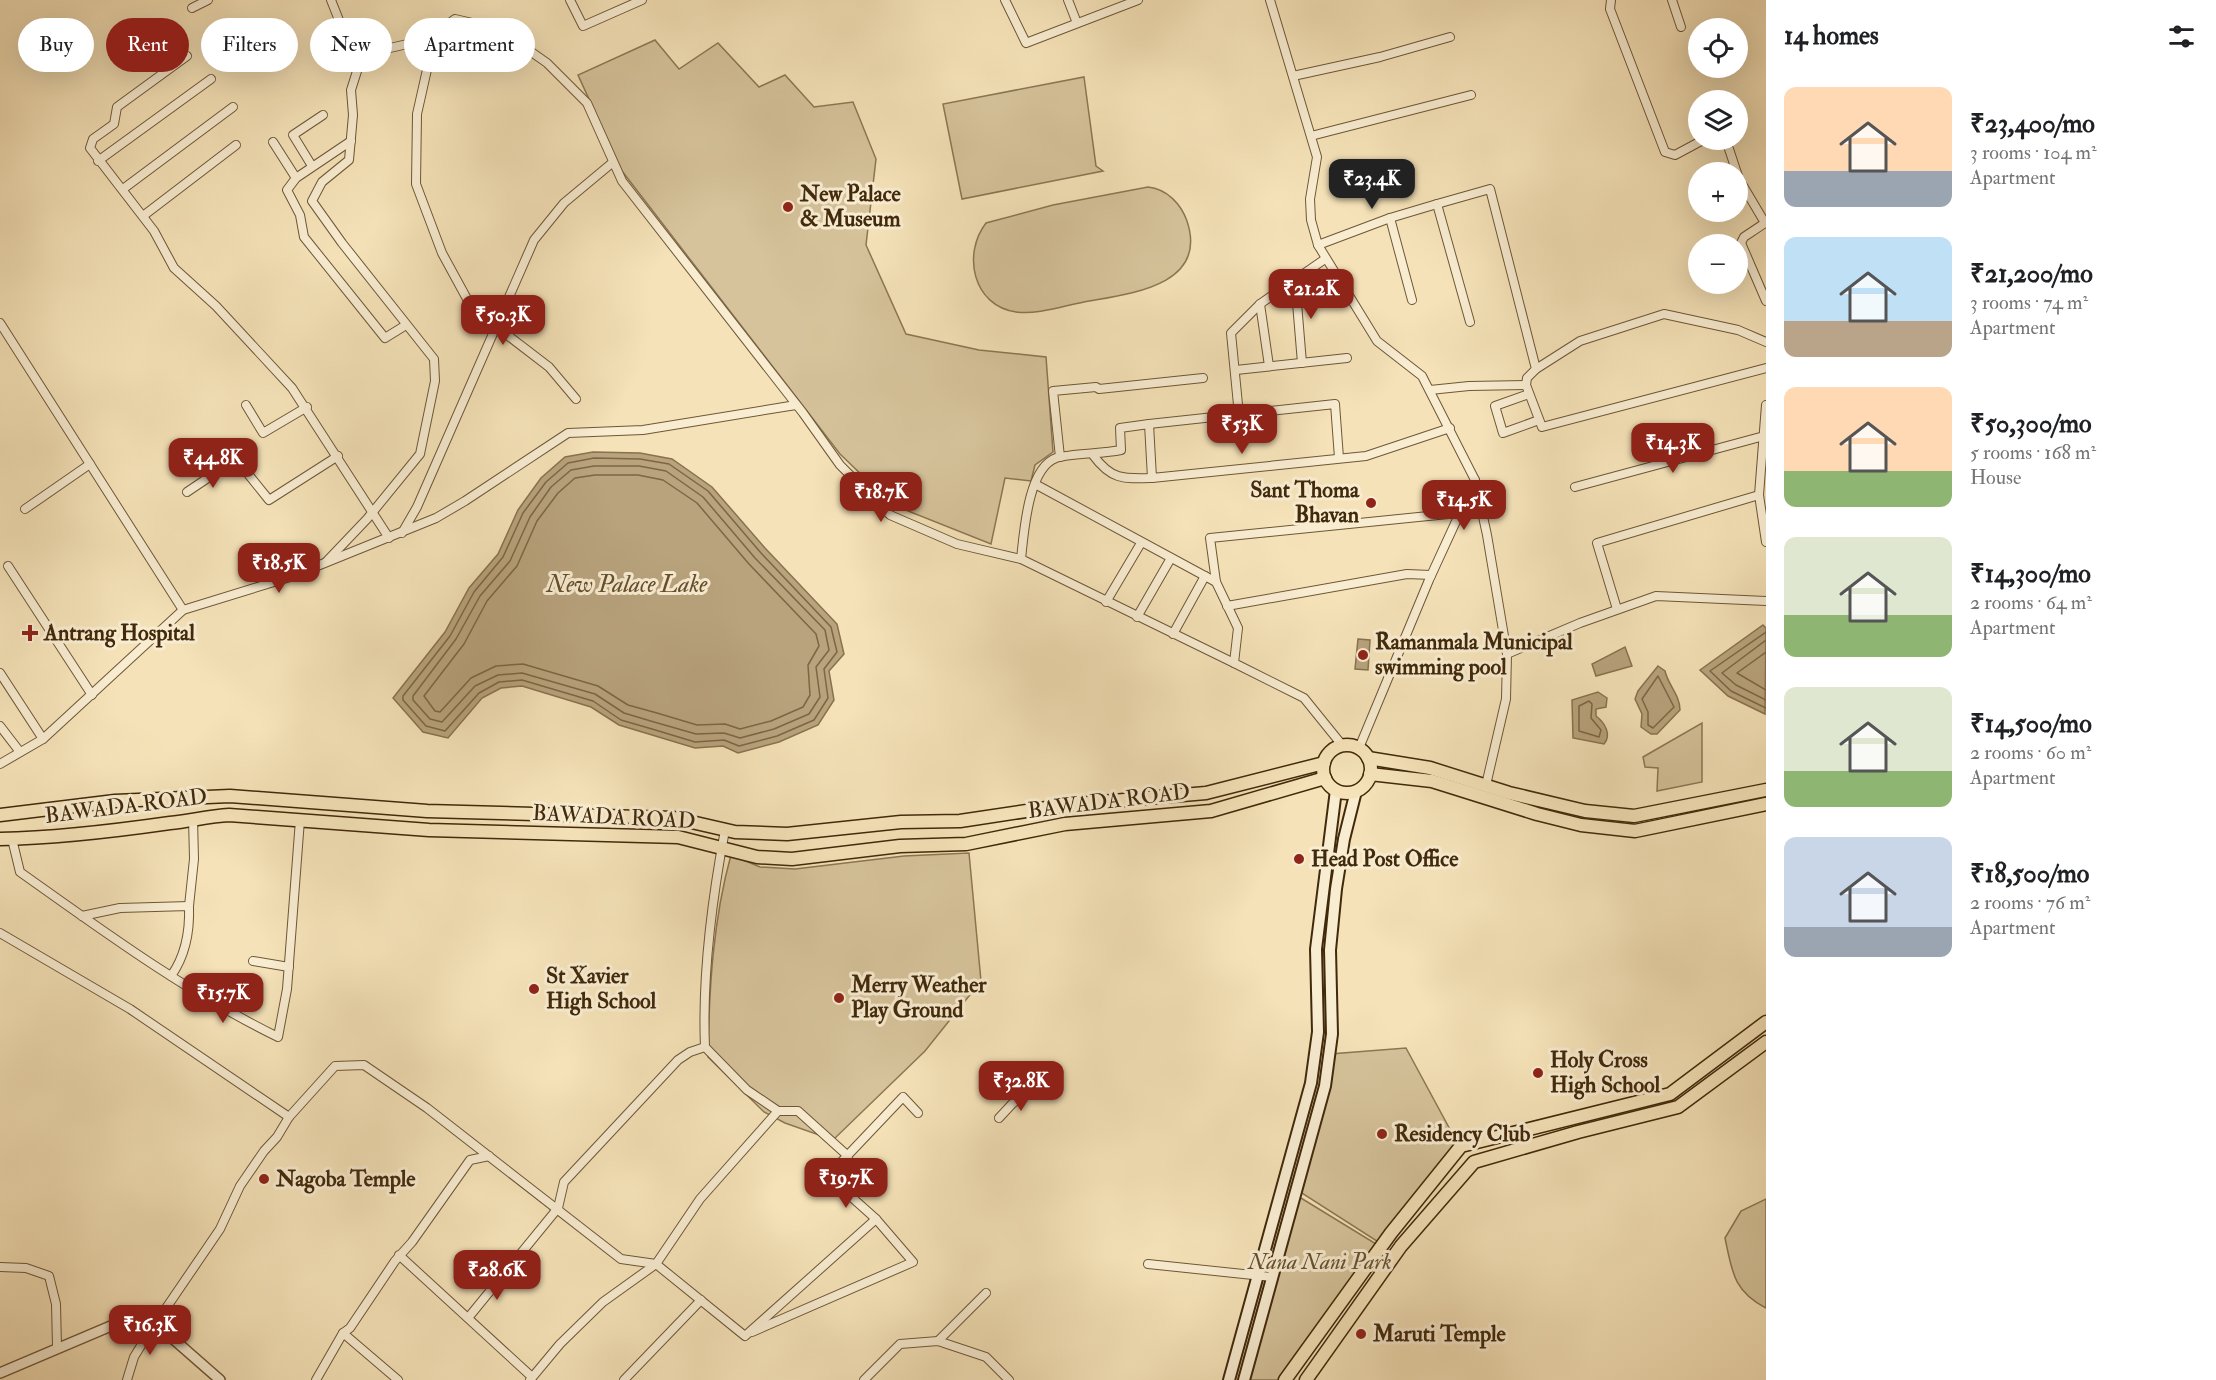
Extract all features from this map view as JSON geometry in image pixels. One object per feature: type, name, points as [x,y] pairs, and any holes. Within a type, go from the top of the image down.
[{"type":"main road","points":[[1342,745],[1359,748],[1368,758],[1370,774],[1366,783],[1356,790],[1346,792],[1336,790],[1325,778],[1324,763],[1330,752],[1342,745]]},
{"type":"main road","points":[[1368,758],[1430,768],[1585,811],[1634,816],[1766,790]]},
{"type":"main road","points":[[0,815],[115,801],[230,796],[427,811],[674,818],[725,830],[787,834],[901,822],[960,821],[1066,805],[1206,793],[1324,763]]},
{"type":"main road","points":[[1370,774],[1432,781],[1581,825],[1635,831],[1766,804]]},
{"type":"main road","name":"BAWADA ROAD","points":[[6,839],[231,815],[429,830],[671,837],[722,847],[757,857],[792,859],[900,846],[966,844],[1065,824],[1211,811],[1325,778]]},
{"type":"main road","points":[[1229,1380],[1311,1084],[1318,1032],[1317,940],[1336,790]]},
{"type":"main road","points":[[1244,1380],[1325,1086],[1332,1034],[1330,950],[1336,889],[1344,839],[1356,790]]},
{"type":"main road","points":[[1285,1380],[1391,1233],[1461,1146],[1670,1094],[1766,1022]]},
{"type":"main road","points":[[1306,1380],[1377,1277],[1474,1162],[1578,1132],[1678,1107],[1766,1042]]},
{"type":"main road","points":[[1670,1094],[1678,1107]]},
{"type":"street","points":[[192,8],[208,0]]},
{"type":"street","points":[[331,0],[338,18]]},
{"type":"street","points":[[570,0],[583,26],[642,0]]},
{"type":"street","points":[[1005,0],[1026,43],[1138,0]]},
{"type":"street","points":[[1068,0],[1077,23]]},
{"type":"street","points":[[1270,0],[1317,157],[1310,199],[1311,220],[1318,245],[1377,341],[1422,376],[1475,480],[1487,535],[1507,654],[1506,699],[1486,785]]},
{"type":"street","points":[[1611,0],[1610,9],[1665,152],[1676,155],[1688,148]]},
{"type":"street","points":[[1672,0],[1681,27]]},
{"type":"street","points":[[1293,76],[1380,57],[1450,37]]},
{"type":"street","points":[[535,55],[547,63],[587,104],[622,181],[840,465],[890,515],[957,544],[1021,559],[1304,698],[1342,745]]},
{"type":"street","points":[[165,72],[117,107],[114,124],[91,142],[90,148],[143,216],[174,268],[216,306],[307,407],[389,538]]},
{"type":"street","points":[[326,562],[372,512],[420,454],[435,381],[434,359],[312,201],[322,182],[349,160],[351,90],[357,72]]},
{"type":"street","points":[[426,72],[417,114],[416,184],[442,253],[472,308],[549,367],[576,399]]},
{"type":"street","points":[[98,161],[212,79]]},
{"type":"street","points":[[1311,136],[1471,94]]},
{"type":"street","points":[[123,189],[233,107]]},
{"type":"street","points":[[312,166],[293,135],[323,115]]},
{"type":"street","points":[[351,141],[296,178],[287,190],[300,215],[304,237],[385,338],[406,325]]},
{"type":"street","points":[[273,142],[296,178]]},
{"type":"street","points":[[143,216],[236,145]]},
{"type":"street","points":[[1729,150],[1739,179],[1754,199],[1766,223],[1744,237],[1741,243],[1766,301]]},
{"type":"street","points":[[402,533],[417,507],[534,240],[564,202],[612,163]]},
{"type":"street","points":[[1318,245],[1390,218],[1490,189],[1536,369]]},
{"type":"street","points":[[1437,204],[1470,322]]},
{"type":"street","points":[[1390,218],[1412,300]]},
{"type":"street","points":[[1239,415],[1232,333],[1260,303],[1325,259]]},
{"type":"street","points":[[1295,279],[1302,363]]},
{"type":"street","points":[[1260,303],[1269,366]]},
{"type":"street","points":[[1766,342],[1738,330],[1664,314],[1580,340],[1536,369],[1527,378],[1527,390],[1542,427],[1766,368]]},
{"type":"street","points":[[0,323],[183,610]]},
{"type":"street","points":[[1236,370],[1347,358]]},
{"type":"street","points":[[1060,457],[1053,391],[1110,388],[1203,378]]},
{"type":"street","points":[[1430,390],[1469,386],[1527,390]]},
{"type":"street","points":[[1527,390],[1495,406],[1503,433],[1539,420]]},
{"type":"street","points":[[1021,559],[1028,511],[1039,469],[1060,457],[1121,450],[1120,428],[1335,404],[1339,459]]},
{"type":"street","points":[[246,405],[263,433],[307,407]]},
{"type":"street","points":[[0,764],[43,739],[155,633],[183,610],[290,577],[402,533],[465,501],[568,433],[644,429],[796,405]]},
{"type":"street","points":[[1766,405],[1759,495],[1766,542]]},
{"type":"street","points":[[1149,424],[1152,478]]},
{"type":"street","points":[[1093,455],[1100,465],[1121,479],[1152,478],[1366,456],[1450,428]]},
{"type":"street","points":[[1575,487],[1764,436]]},
{"type":"street","points":[[187,492],[236,459],[269,500],[338,456]]},
{"type":"street","points":[[25,509],[90,464]]},
{"type":"street","points":[[1359,748],[1431,575],[1475,480]]},
{"type":"street","points":[[1035,484],[1215,582]]},
{"type":"street","points":[[1617,609],[1597,543],[1759,495]]},
{"type":"street","points":[[1234,663],[1238,628],[1215,582],[1210,538],[1458,513]]},
{"type":"street","points":[[1106,602],[1141,543]]},
{"type":"street","points":[[1137,616],[1171,558]]},
{"type":"street","points":[[8,566],[92,695]]},
{"type":"street","points":[[1227,606],[1407,574],[1431,575]]},
{"type":"street","points":[[1173,634],[1205,576]]},
{"type":"street","points":[[1507,654],[1617,609],[1656,596],[1766,601]]},
{"type":"street","points":[[0,673],[43,739]]},
{"type":"street","points":[[0,726],[20,752]]},
{"type":"street","points":[[171,976],[181,963],[189,931],[194,859],[193,818]]},
{"type":"street","points":[[6,839],[20,872],[222,1010],[278,1037],[289,967],[300,820]]},
{"type":"street","points":[[725,830],[704,988],[705,1047],[754,1096],[778,1111],[798,1111],[848,1156]]},
{"type":"street","points":[[82,916],[120,908],[189,906]]},
{"type":"street","points":[[0,933],[130,1009],[289,1116]]},
{"type":"street","points":[[254,961],[289,967]]},
{"type":"street","points":[[468,1318],[558,1208],[564,1182],[678,1060],[690,1052],[705,1047]]},
{"type":"street","points":[[127,1380],[134,1357],[155,1323],[202,1258],[238,1196],[240,1186],[289,1116],[334,1066],[364,1065],[427,1108],[621,1259],[656,1264],[745,1336]]},
{"type":"street","points":[[999,1118],[1030,1091]]},
{"type":"street","points":[[745,1336],[913,1262],[876,1219],[828,1176],[903,1097],[918,1113]]},
{"type":"street","points":[[399,1255],[531,1378],[560,1344],[603,1302],[656,1264],[660,1254],[700,1199],[778,1111]]},
{"type":"street","points":[[316,1380],[343,1333],[350,1328],[354,1318],[370,1300],[399,1255],[412,1242],[470,1160],[489,1156]]},
{"type":"street","points":[[1427,1189],[1440,1200]]},
{"type":"street","points":[[745,1336],[876,1219]]},
{"type":"street","points":[[1148,1264],[1272,1276]]},
{"type":"street","points":[[0,1267],[26,1268],[49,1276],[56,1304],[57,1347]]},
{"type":"street","points":[[938,1341],[986,1293]]},
{"type":"street","points":[[624,1380],[701,1300]]},
{"type":"street","points":[[0,1372],[125,1320],[155,1323],[219,1380]]},
{"type":"street","points":[[343,1333],[398,1380]]},
{"type":"street","points":[[864,1380],[900,1344],[938,1341],[986,1357],[1009,1380]]},
{"type":"green space","points":[[655,40],[679,69],[718,43],[759,87],[785,75],[814,107],[853,102],[876,159],[866,245],[906,334],[979,350],[1046,357],[1053,452],[1035,465],[1031,481],[1005,478],[991,544],[893,505],[840,454],[622,171],[578,75]]},
{"type":"green space","points":[[1084,77],[1096,166],[1103,171],[962,199],[943,104]]},
{"type":"green space","points":[[1148,187],[1155,188],[1172,198],[1187,221],[1191,243],[1186,260],[1175,274],[1141,290],[1024,313],[1001,308],[981,289],[976,277],[975,249],[986,223],[1053,205]]},
{"type":"green space","points":[[1702,723],[1702,782],[1657,791],[1658,768],[1645,767],[1643,757]]},
{"type":"green space","name":"Merry Weather Play Ground","points":[[969,853],[981,981],[925,1051],[833,1140],[785,1123],[764,1112],[708,1057],[713,955],[720,904],[731,855],[760,867],[795,869],[904,856]]},
{"type":"green space","name":"Residency Club","points":[[1406,1048],[1460,1148],[1383,1245],[1297,1190],[1330,1054]]},
{"type":"green space","name":"Nana Nani Park","points":[[1296,1195],[1381,1247],[1285,1380],[1244,1380]]},
{"type":"green space","points":[[1766,1199],[1766,1308],[1747,1295],[1740,1287],[1732,1270],[1725,1238],[1741,1211]]},
{"type":"water","name":"New Palace Lake","points":[[593,452],[640,453],[672,459],[712,487],[765,548],[837,624],[844,654],[829,671],[834,700],[818,725],[779,742],[738,753],[723,746],[695,748],[619,725],[591,707],[522,686],[501,688],[482,698],[448,738],[423,732],[393,698],[445,632],[469,588],[498,554],[518,510],[541,478],[565,457]]},
{"type":"water","points":[[1763,625],[1766,628],[1765,714],[1728,696],[1700,670]]},
{"type":"water","name":"Ramanmala Municipal swimming pool","points":[[1358,639],[1370,640],[1368,670],[1355,669]]},
{"type":"water","points":[[1625,647],[1632,666],[1596,676],[1592,664]]},
{"type":"water","points":[[1658,666],[1665,671],[1680,710],[1657,734],[1651,734],[1641,727],[1642,714],[1635,699],[1638,691]]},
{"type":"water","points":[[1598,692],[1607,698],[1606,707],[1596,709],[1596,716],[1607,733],[1604,744],[1573,738],[1572,700]]},
{"type":"place","name":"New Palace & Museum","points":[[788,207]]},
{"type":"place","name":"Sant Thoma Bhavan","points":[[1371,503]]},
{"type":"place","name":"Antrang Hospital","points":[[30,633]]},
{"type":"place","name":"Ramanmala Municipal swimming pool","points":[[1363,655]]},
{"type":"place","name":"Head Post Office","points":[[1299,859]]},
{"type":"place","name":"St Xavier High School","points":[[534,989]]},
{"type":"place","name":"Merry Weather Play Ground","points":[[839,998]]},
{"type":"place","name":"Holy Cross High School","points":[[1538,1073]]},
{"type":"place","name":"Residency Club","points":[[1382,1134]]},
{"type":"place","name":"Nagoba Temple","points":[[264,1179]]},
{"type":"place","name":"Maruti Temple","points":[[1361,1334]]}]
